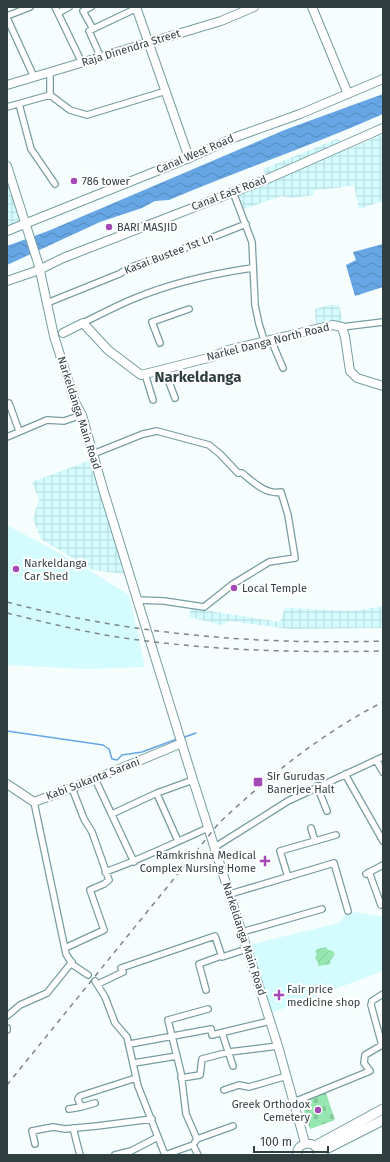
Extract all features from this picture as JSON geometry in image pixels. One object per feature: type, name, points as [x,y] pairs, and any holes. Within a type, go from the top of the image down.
[{"type":"main road","points":[[137,7],[189,158]]},
{"type":"main road","name":"Raja Dinendra Street","points":[[7,85],[149,44],[235,16],[254,7]]},
{"type":"main road","points":[[312,7],[348,94]]},
{"type":"main road","name":"Canal West Road","points":[[7,231],[26,227],[236,137],[383,79]]},
{"type":"main road","name":"Canal East Road","points":[[7,281],[234,192],[383,128]]},
{"type":"main road","points":[[7,166],[26,227]]},
{"type":"main road","name":"Narkeldanga Main Road","points":[[26,227],[39,268],[54,336],[75,402],[82,415],[158,668],[278,1046],[305,1143]]},
{"type":"main road","points":[[63,333],[83,323],[108,350],[141,375],[145,374]]},
{"type":"main road","name":"Narkel Danga North Road","points":[[145,374],[212,357],[228,350],[268,342],[334,325],[342,327],[350,371],[358,378],[383,386]]},
{"type":"main road","name":"Kabi Sukanta Sarani","points":[[7,784],[34,802],[95,780],[182,743]]},
{"type":"main road","points":[[317,1151],[383,1109]]},
{"type":"main road","points":[[317,1151],[383,1120]]},
{"type":"main road","points":[[297,1155],[298,1148],[305,1143],[317,1151]]},
{"type":"street","points":[[30,7],[7,17],[34,77]]},
{"type":"street","points":[[55,7],[82,63]]},
{"type":"street","points":[[58,13],[69,7]]},
{"type":"street","points":[[91,7],[83,11],[93,29]]},
{"type":"street","points":[[101,58],[89,31],[137,7]]},
{"type":"street","points":[[50,72],[50,95]]},
{"type":"street","points":[[50,95],[70,110],[87,115],[166,91]]},
{"type":"street","points":[[7,107],[50,95]]},
{"type":"street","points":[[19,104],[31,148],[55,184]]},
{"type":"street","points":[[234,192],[252,242],[254,256],[252,268],[255,304],[259,324],[283,368]]},
{"type":"street","name":"Kasai Bustee 1st Ln","points":[[47,303],[119,274],[131,267],[170,254],[246,224]]},
{"type":"street","points":[[83,323],[133,299],[180,282],[213,274],[252,268]]},
{"type":"street","points":[[160,343],[152,322],[189,310]]},
{"type":"street","points":[[342,327],[383,322]]},
{"type":"street","points":[[164,369],[175,398]]},
{"type":"street","points":[[145,374],[153,400]]},
{"type":"street","points":[[9,403],[19,431]]},
{"type":"street","points":[[7,437],[47,420],[64,421],[82,415]]},
{"type":"street","points":[[93,454],[143,434],[157,431],[209,445],[238,473],[242,473],[257,485],[274,493],[281,492],[288,515],[296,558],[269,562],[233,584],[204,607],[164,601],[137,600]]},
{"type":"street","points":[[215,847],[288,801],[317,786],[383,757]]},
{"type":"street","points":[[376,760],[383,772]]},
{"type":"street","points":[[345,774],[383,841]]},
{"type":"street","points":[[95,780],[134,862]]},
{"type":"street","points":[[112,814],[156,794],[193,780]]},
{"type":"street","points":[[317,786],[327,811]]},
{"type":"street","points":[[65,948],[104,930],[90,890],[104,884],[109,880],[92,832],[84,819],[72,788]]},
{"type":"street","points":[[156,794],[178,841]]},
{"type":"street","points":[[34,802],[66,954],[72,962],[88,975]]},
{"type":"street","points":[[105,872],[134,862],[208,828]]},
{"type":"street","points":[[311,828],[315,841]]},
{"type":"street","points":[[288,877],[280,851],[336,835]]},
{"type":"street","points":[[230,894],[334,863],[348,911]]},
{"type":"street","points":[[381,904],[367,873],[383,865]]},
{"type":"street","points":[[242,932],[322,909]]},
{"type":"street","points":[[221,956],[215,936],[121,968],[122,972],[97,983],[115,1023],[127,1037],[130,1044],[136,1078],[165,1155],[193,1145],[197,1139],[233,1126]]},
{"type":"street","points":[[206,990],[199,964],[247,949]]},
{"type":"street","points":[[7,1016],[20,1005],[47,993],[72,962]]},
{"type":"street","points":[[294,1102],[370,1072],[364,1062],[365,1055],[383,1045],[371,1005],[372,1001],[383,994]]},
{"type":"street","points":[[197,1139],[186,1114],[181,1074],[168,1020],[208,1009]]},
{"type":"street","points":[[130,1044],[211,1029],[212,1036],[270,1020]]},
{"type":"street","points":[[222,1033],[233,1066]]},
{"type":"street","points":[[181,1078],[200,1076],[202,1059],[229,1052],[278,1046]]},
{"type":"street","points":[[134,1062],[177,1056]]},
{"type":"street","points":[[224,1090],[239,1086],[249,1087],[287,1076]]},
{"type":"street","points":[[81,1107],[78,1099],[80,1096],[136,1078]]},
{"type":"street","points":[[69,1109],[95,1103]]},
{"type":"street","points":[[35,1144],[32,1131],[53,1126],[73,1128],[152,1119]]},
{"type":"street","points":[[73,1128],[80,1155]]},
{"type":"street","points":[[114,1155],[131,1151],[158,1137]]},
{"type":"street","points":[[193,1145],[198,1155]]},
{"type":"shaded area","points":[[383,134],[383,201],[359,209],[354,185],[314,190],[314,195],[290,198],[282,196],[244,209],[238,193],[268,183],[263,169],[337,139],[352,148]]},
{"type":"shaded area","points":[[7,175],[22,221],[7,228]]},
{"type":"shaded area","points":[[328,305],[339,305],[343,323],[316,327],[315,309]]},
{"type":"shaded area","points":[[91,460],[126,574],[93,570],[41,539],[33,519],[39,499],[32,482]]},
{"type":"shaded area","points":[[7,525],[79,564],[129,595],[145,667],[86,669],[7,665]]},
{"type":"shaded area","points":[[383,606],[383,628],[289,629],[229,621],[222,625],[189,617],[191,608],[280,622],[285,608],[353,611]]},
{"type":"shaded area","points":[[348,911],[383,917],[383,971],[268,1014],[244,946],[339,923]]},
{"type":"green space","points":[[326,947],[335,954],[330,961],[331,964],[318,966],[315,958],[317,953],[315,952],[317,949]]},
{"type":"green space","name":"Greek Orthodox Cemetery","points":[[326,1093],[335,1120],[310,1129],[301,1101]]},
{"type":"water","points":[[383,94],[383,114],[169,200],[155,201],[142,208],[100,222],[7,265],[7,246],[48,231],[287,129]]},
{"type":"water","points":[[383,244],[383,287],[355,296],[346,265],[356,260],[353,252]]},
{"type":"waterway","points":[[7,731],[103,745],[109,749],[112,759],[117,760],[122,755],[142,752],[177,739]]},
{"type":"waterway","points":[[182,738],[196,733]]},
{"type":"railway","points":[[7,602],[100,622],[194,635],[288,641],[383,641]]},
{"type":"railway","points":[[7,613],[105,635],[174,644],[278,651],[383,651]]},
{"type":"railway","points":[[7,1085],[219,823],[297,756],[339,727],[383,702]]},
{"type":"place","name":"786 tower","points":[[74,181]]},
{"type":"place","name":"BARI MASJID","points":[[109,227]]},
{"type":"place","name":"Narkeldanga Car Shed","points":[[16,569]]},
{"type":"place","name":"Local Temple","points":[[234,588]]},
{"type":"place","name":"Sir Gurudas Banerjee Halt","points":[[258,782]]},
{"type":"place","name":"Ramkrishna Medical Complex Nursing Home","points":[[265,861]]},
{"type":"place","name":"Fair price medicine shop","points":[[279,995]]},
{"type":"place","name":"Greek Orthodox Cemetery","points":[[318,1110]]},
{"type":"district","name":"Narkeldanga","points":[[198,377]]}]
